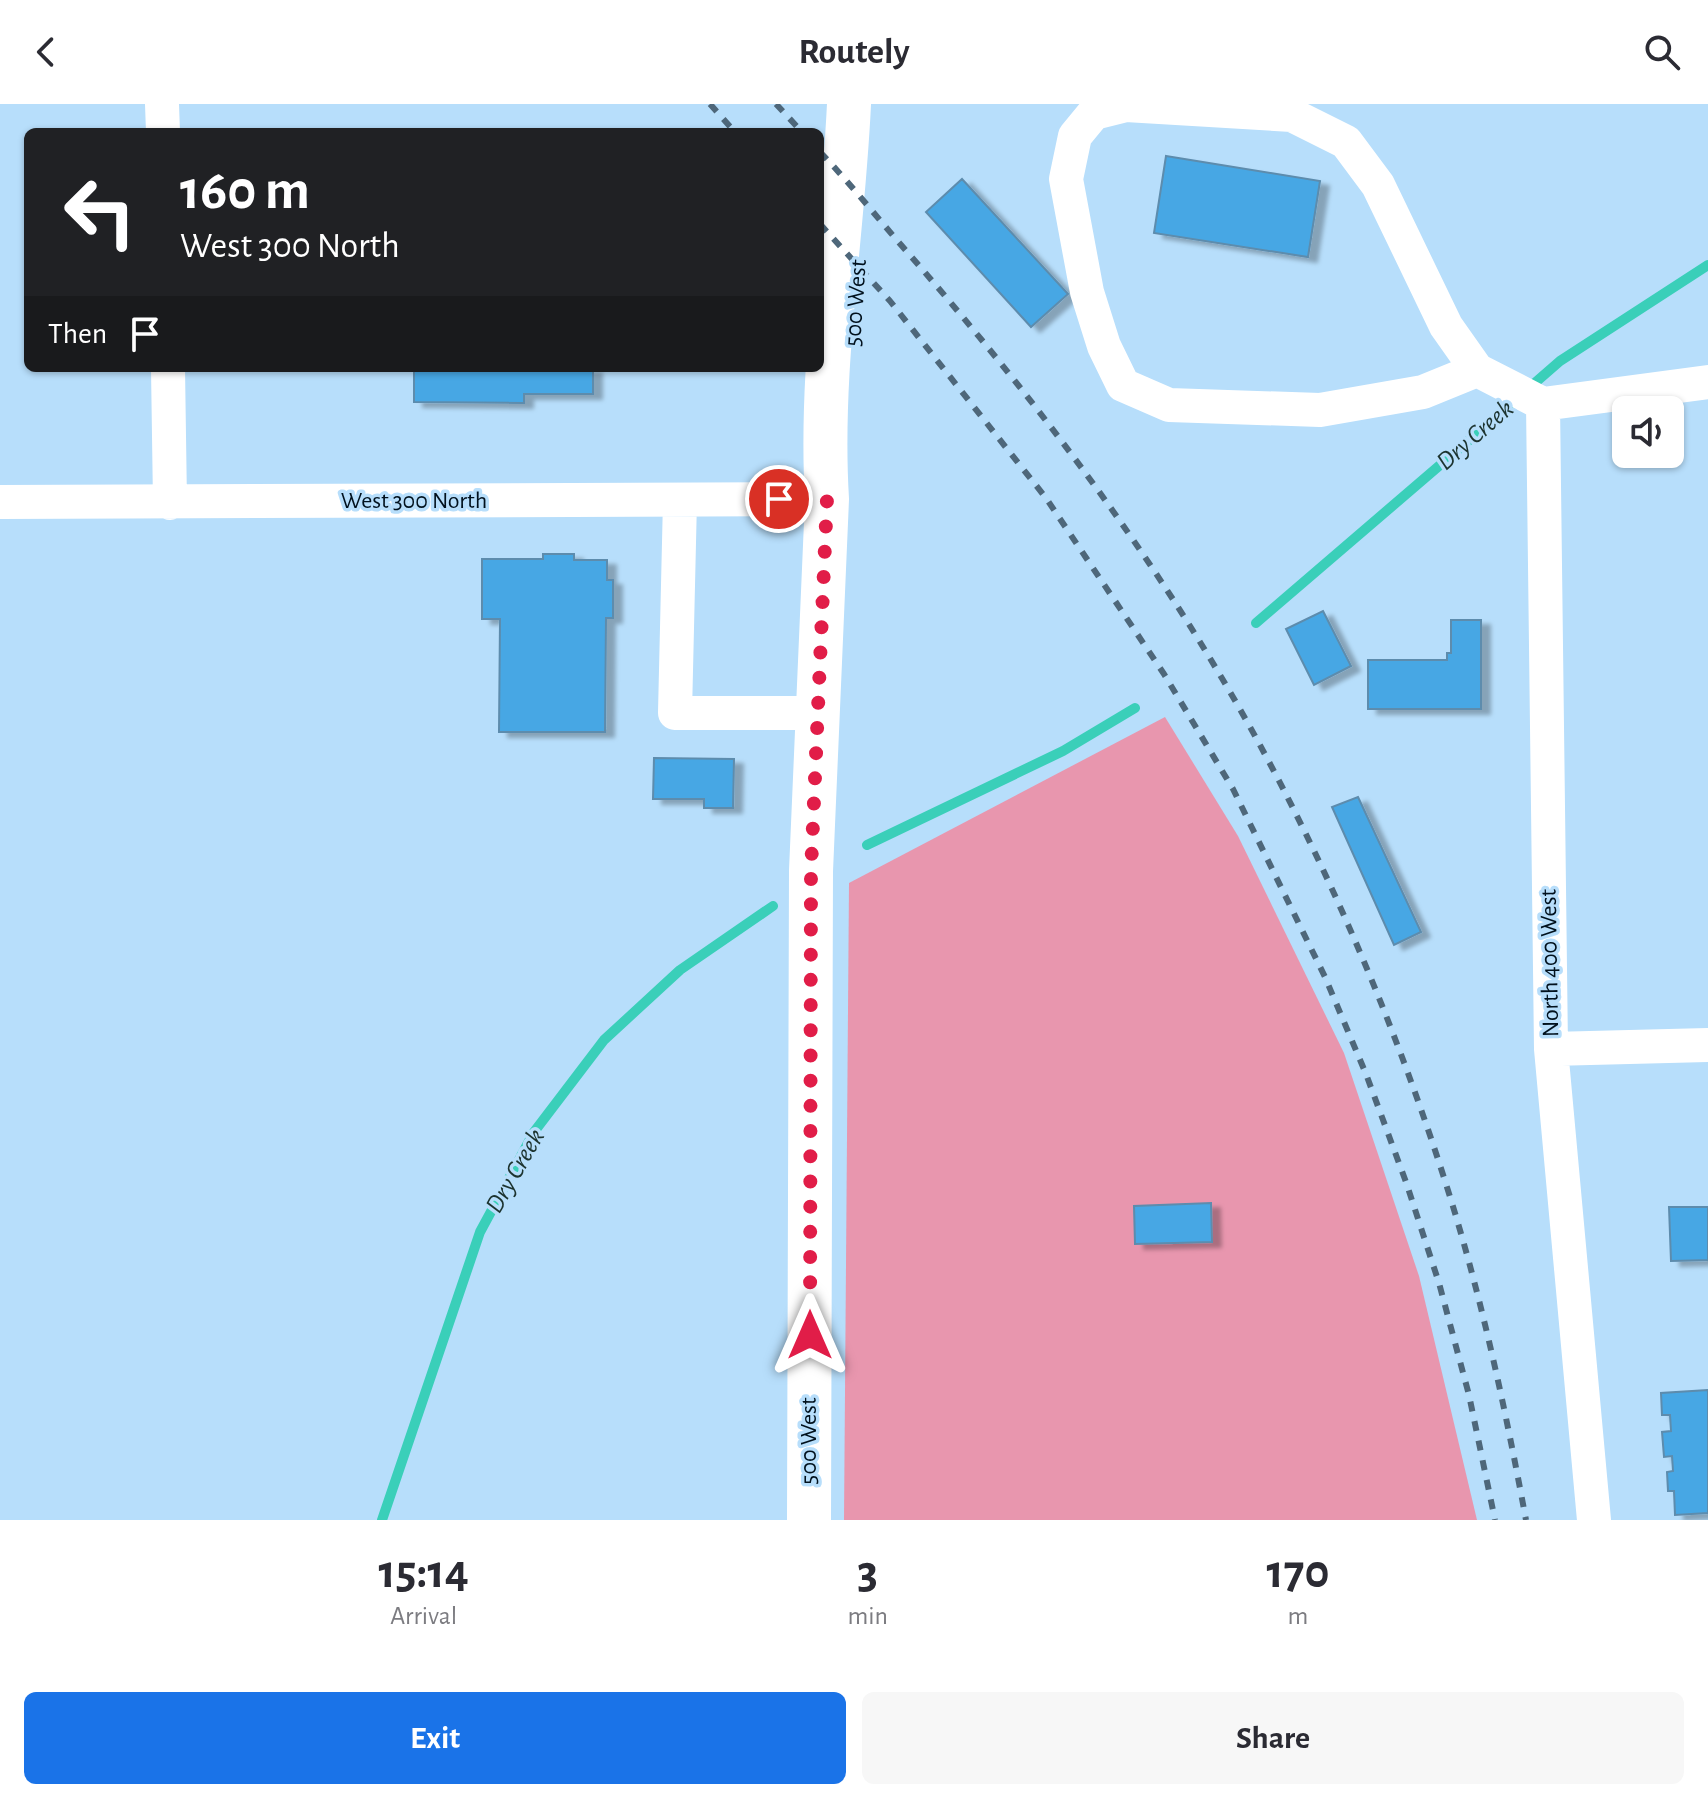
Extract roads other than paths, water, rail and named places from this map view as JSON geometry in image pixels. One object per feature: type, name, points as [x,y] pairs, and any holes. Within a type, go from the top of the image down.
[{"type":"main road","name":"500 West","points":[[809,1520],[811,871],[827,499],[823,440],[846,179],[849,104]]},
{"type":"main road","name":"500 West","points":[[827,499],[846,440],[869,104]]},
{"type":"street","points":[[162,104],[163,128]]},
{"type":"street","points":[[1477,370],[1423,392],[1320,410],[1169,405],[1123,385],[1104,346],[1087,292],[1066,179],[1075,136],[1094,113],[1126,105],[1292,115],[1346,142],[1378,185],[1446,326],[1477,370],[1543,404],[1708,382]]},
{"type":"street","points":[[168,372],[170,503]]},
{"type":"street","name":"North 400 West","points":[[1543,404],[1551,1049],[1594,1520]]},
{"type":"street","name":"West 300 North","points":[[0,502],[827,499]]},
{"type":"street","points":[[680,500],[675,713],[820,713]]},
{"type":"street","points":[[1551,1049],[1708,1045]]},
{"type":"waterway","name":"Dry Creek","points":[[1529,388],[1560,361],[1708,265]]},
{"type":"waterway","name":"Dry Creek","points":[[1256,623],[1517,399]]},
{"type":"waterway","name":"Dry Creek","points":[[867,845],[1063,751],[1135,708]]},
{"type":"waterway","name":"Dry Creek","points":[[382,1520],[480,1232],[534,1132],[604,1040],[680,970],[773,906]]},
{"type":"railway","points":[[710,104],[731,128]]},
{"type":"railway","points":[[776,104],[798,128]]},
{"type":"railway","points":[[824,156],[1000,362],[1092,482],[1178,607],[1284,790],[1337,900],[1385,1012],[1427,1126],[1459,1225],[1481,1309],[1526,1520]]},
{"type":"railway","points":[[824,228],[890,301],[1046,498],[1164,674],[1233,789],[1325,977],[1366,1074],[1406,1182],[1439,1283],[1469,1395],[1495,1520]]}]
